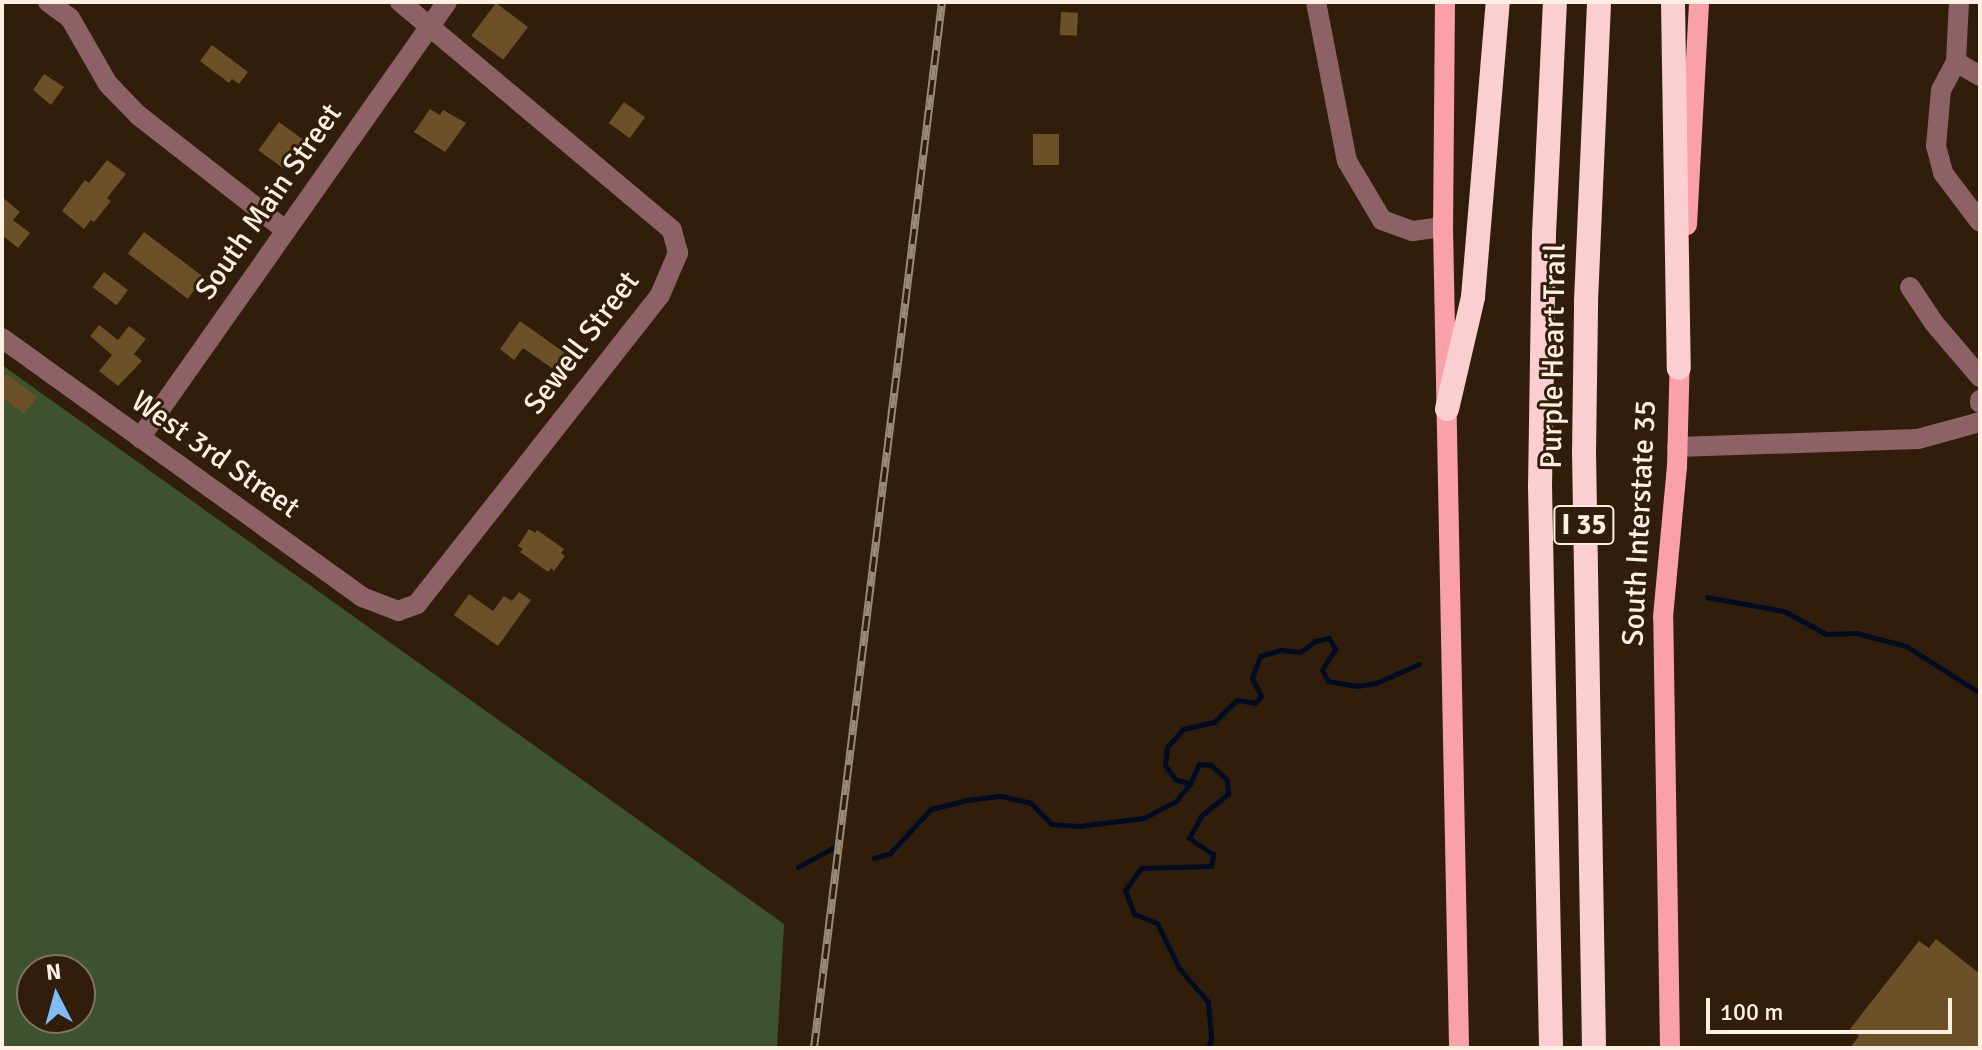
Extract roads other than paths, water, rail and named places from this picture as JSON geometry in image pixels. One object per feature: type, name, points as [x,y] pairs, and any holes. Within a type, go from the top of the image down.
[{"type":"highway","points":[[1447,409],[1473,297],[1498,2]]},
{"type":"highway","name":"Purple Heart Trail","points":[[1551,1048],[1540,487],[1544,234],[1555,2]]},
{"type":"highway","name":"Purple Heart Trail","points":[[1594,1048],[1584,453],[1586,301],[1599,2]]},
{"type":"highway","points":[[1673,2],[1679,368]]},
{"type":"main road","points":[[1445,2],[1443,227],[1459,1048]]},
{"type":"main road","name":"South Interstate 35","points":[[1670,1048],[1663,647],[1677,447],[1699,2]]},
{"type":"street","points":[[48,2],[72,10],[108,84],[138,115],[285,230]]},
{"type":"street","name":"Sewell Street","points":[[398,611],[417,604],[651,307],[660,295],[678,253],[672,230],[400,2]]},
{"type":"street","name":"South Main Street","points":[[140,438],[447,2]]},
{"type":"street","points":[[1316,2],[1347,161],[1382,220],[1413,231],[1443,227]]},
{"type":"street","points":[[1959,2],[1956,62],[1941,90],[1936,146],[1943,173],[1980,222]]},
{"type":"street","points":[[1956,62],[1980,76]]},
{"type":"street","points":[[1910,287],[1934,323],[1980,377]]},
{"type":"street","name":"West 3rd Street","points":[[2,338],[362,597],[398,611]]},
{"type":"street","points":[[1677,447],[1918,439],[1980,422]]},
{"type":"waterway","points":[[1707,597],[1784,611],[1826,634],[1856,633],[1906,646],[1980,693]]},
{"type":"waterway","points":[[874,858],[890,853],[931,809],[966,800],[1001,796],[1031,803],[1051,824],[1079,826],[1144,818],[1176,801],[1190,784],[1175,779],[1165,765],[1167,747],[1183,729],[1214,722],[1237,700],[1255,703],[1261,696],[1252,678],[1260,656],[1281,650],[1300,652],[1315,641],[1329,638],[1335,649],[1322,670],[1328,681],[1357,686],[1376,683],[1419,664]]},
{"type":"waterway","points":[[1190,784],[1199,764],[1211,765],[1227,780],[1228,794],[1201,816],[1189,838],[1213,854],[1211,866],[1141,868],[1125,890],[1134,914],[1157,923],[1179,968],[1208,1002],[1211,1040],[1208,1048]]},
{"type":"waterway","points":[[798,867],[832,848]]},
{"type":"railway","points":[[814,1048],[942,2]]}]
